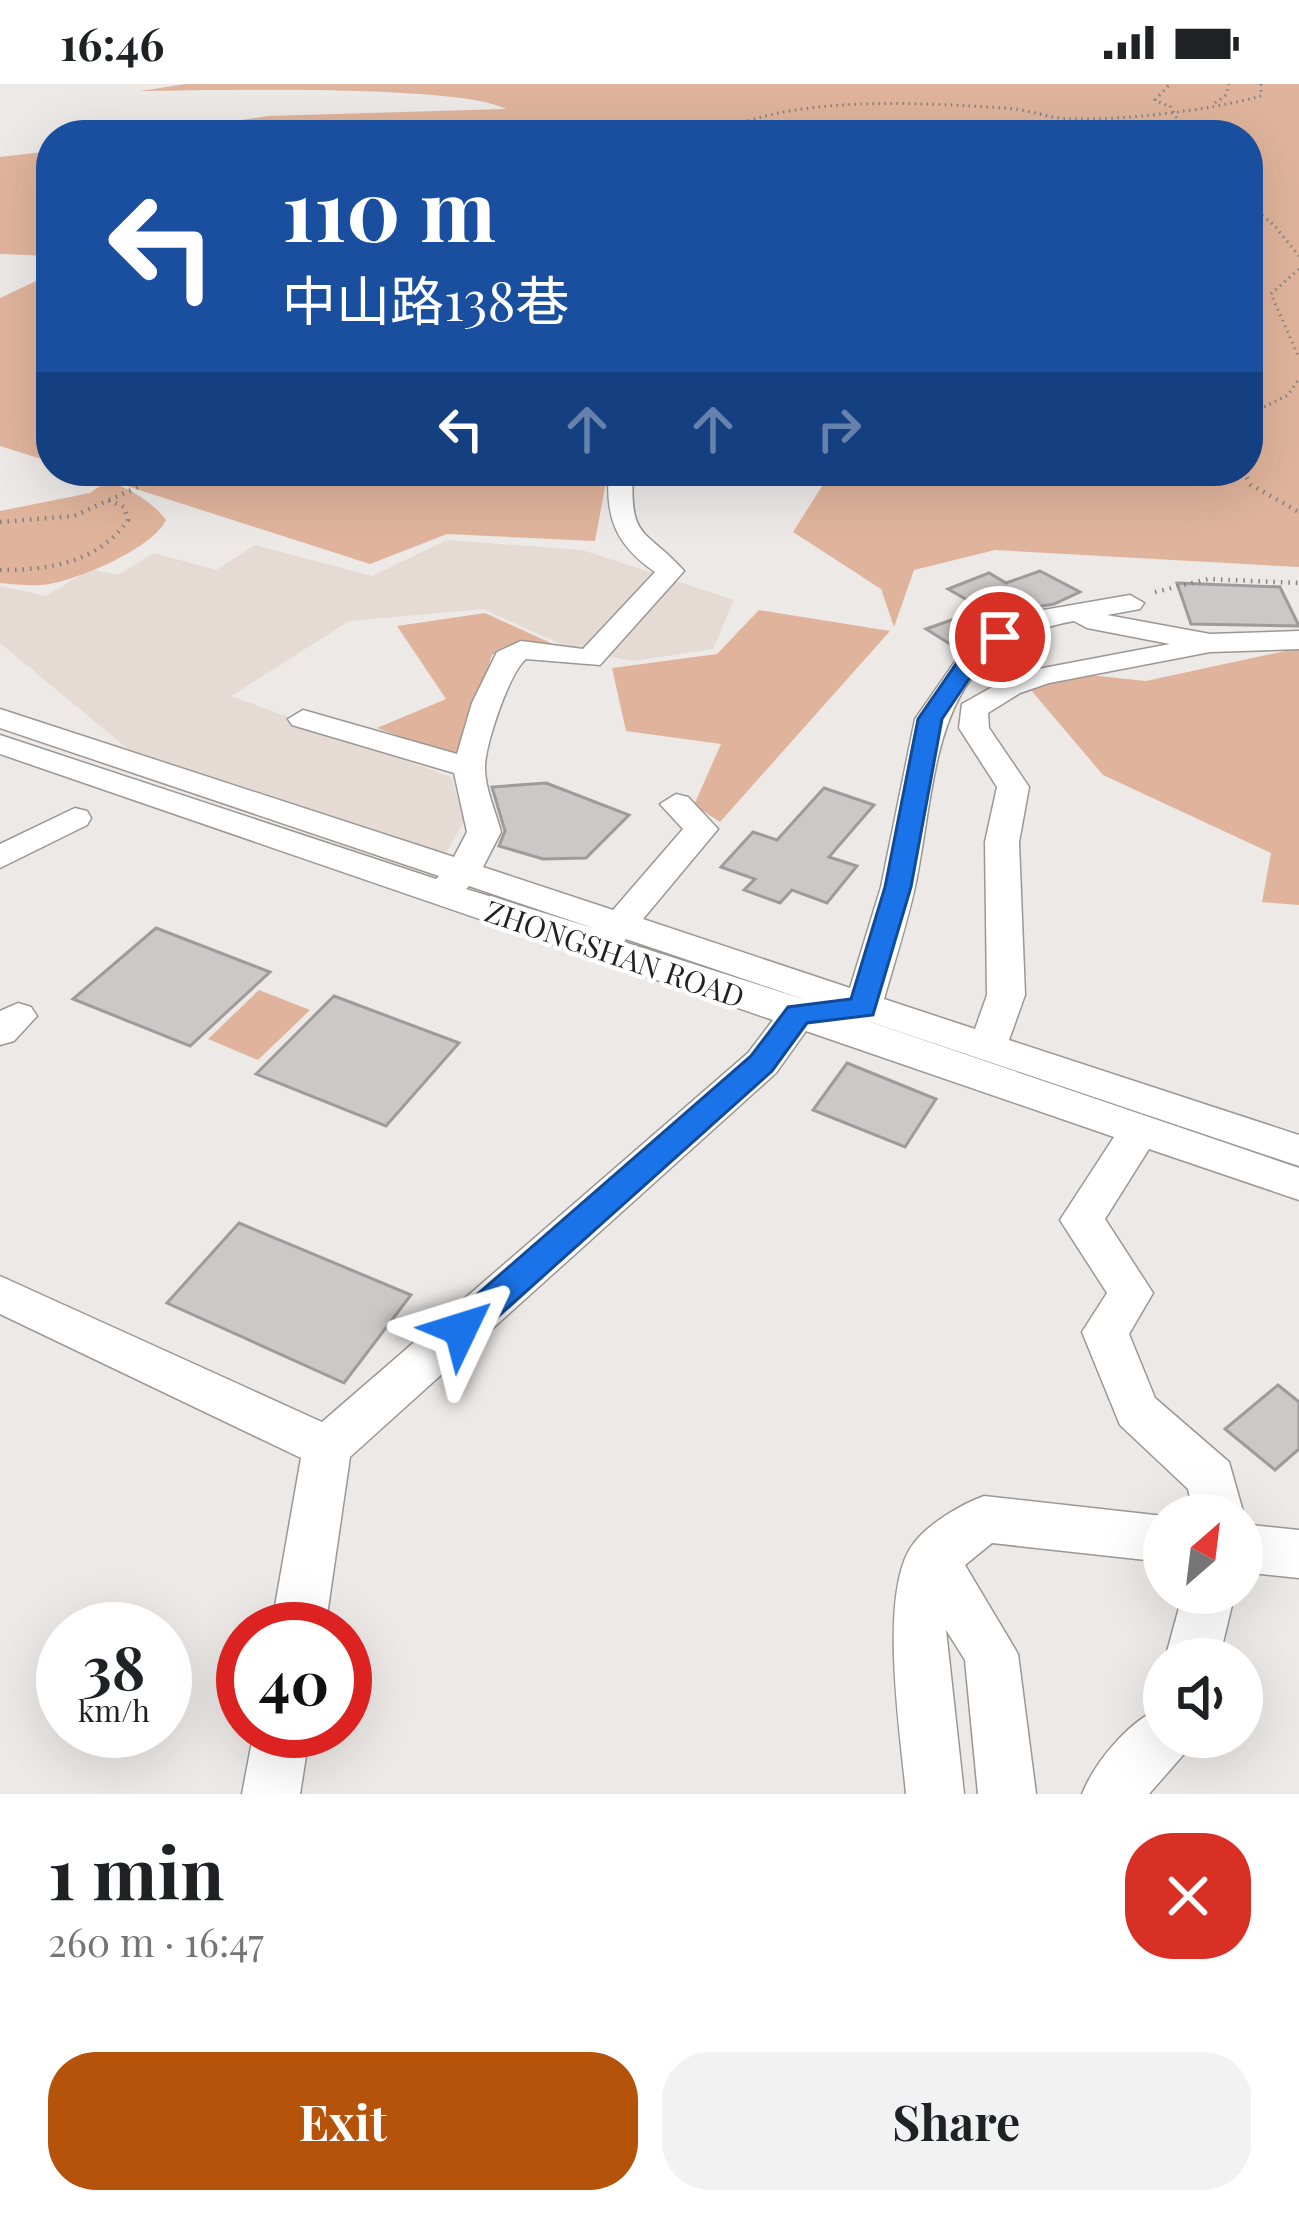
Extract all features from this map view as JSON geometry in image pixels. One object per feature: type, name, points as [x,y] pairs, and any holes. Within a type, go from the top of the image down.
[{"type":"street","points":[[452,883],[484,832],[470,767],[487,703],[507,658],[521,650],[590,659],[670,571],[641,550],[617,516],[620,486]]},
{"type":"street","points":[[302,1602],[327,1448],[762,1064],[798,1014],[863,1008],[898,887],[930,719],[975,653],[1025,621],[1130,603]]},
{"type":"street","points":[[1066,616],[1210,643]]},
{"type":"street","points":[[987,1048],[1006,995],[1003,842],[1013,788],[974,728],[973,710],[994,693],[1047,670],[1089,668],[1210,643],[1299,640]]},
{"type":"street","name":"ZHONGSHAN ROAD","points":[[0,718],[187,794],[609,936],[863,1008],[1299,1151]]},
{"type":"street","points":[[303,718],[470,767]]},
{"type":"street","name":"ZHONGSHAN ROAD","points":[[0,744],[107,789],[187,794]]},
{"type":"street","points":[[609,936],[700,829],[676,803]]},
{"type":"street","points":[[0,858],[75,818]]},
{"type":"street","name":"ZHONGSHAN ROAD","points":[[609,936],[798,1014],[1299,1184]]},
{"type":"street","points":[[1140,1130],[1082,1220],[1131,1293],[1106,1332],[1137,1411],[1211,1478],[1214,1494]]},
{"type":"street","points":[[4,1301],[327,1448]]},
{"type":"street","points":[[935,1794],[919,1624],[932,1559],[984,1519],[1143,1537]]},
{"type":"street","points":[[1263,1550],[1299,1554]]},
{"type":"street","points":[[932,1559],[992,1654],[1007,1794]]},
{"type":"street","points":[[272,1794],[278,1758]]},
{"type":"street","points":[[1111,1794],[1143,1758]]},
{"type":"path","points":[[1170,84],[1155,100],[1171,107],[1228,105],[1261,96],[1261,84]]},
{"type":"path","points":[[1215,103],[1226,95],[1228,84]]},
{"type":"path","points":[[747,120],[849,105],[1010,108],[1067,119],[1228,105]]},
{"type":"path","points":[[1171,107],[1178,120]]},
{"type":"path","points":[[1263,216],[1299,256]]},
{"type":"path","points":[[1299,269],[1271,294],[1299,358]]},
{"type":"path","points":[[1263,408],[1288,395],[1299,380]]},
{"type":"path","points":[[0,522],[74,516],[139,486]]},
{"type":"path","points":[[1253,486],[1299,512]]},
{"type":"path","points":[[0,570],[56,565],[113,542],[128,520],[124,507],[108,500]]},
{"type":"path","points":[[1130,603],[1173,584],[1231,577],[1299,584]]},
{"type":"shaded area","points":[[186,84],[1299,84],[1299,567],[995,550],[914,570],[894,627],[881,589],[793,532],[822,486],[1263,486],[1263,120],[242,120],[506,109],[480,101],[388,92],[140,91]]},
{"type":"shaded area","points":[[36,153],[36,255],[0,254],[0,157]]},
{"type":"shaded area","points":[[36,281],[36,457],[0,446],[0,298]]},
{"type":"shaded area","points":[[100,486],[120,486],[145,500],[166,520],[147,541],[79,576],[43,585],[0,583],[0,511],[90,493]]},
{"type":"shaded area","points":[[127,486],[605,486],[595,541],[447,534],[370,564]]},
{"type":"shaded area","points":[[447,540],[582,550],[734,600],[713,649],[633,661],[572,649],[483,609],[349,621],[231,696],[451,777],[465,820],[446,853],[128,749],[0,643],[0,586],[46,596],[90,569],[118,575],[154,553],[216,570],[255,545],[372,576]]},
{"type":"shaded area","points":[[759,610],[890,631],[720,822],[694,805],[721,744],[626,731],[612,668],[717,654]]},
{"type":"shaded area","points":[[485,613],[564,649],[521,642],[492,655],[460,759],[377,728],[446,699],[397,626]]},
{"type":"shaded area","points":[[1299,648],[1299,905],[1262,902],[1271,853],[1103,775],[1030,689],[1061,672],[1146,681]]},
{"type":"shaded area","points":[[259,990],[310,1010],[258,1060],[208,1039]]},
{"type":"building","points":[[1040,571],[1080,592],[1054,604],[1013,611],[958,649],[926,629],[983,609],[948,589],[989,573],[1006,583]]},
{"type":"building","points":[[1177,583],[1280,587],[1299,626],[1191,624]]},
{"type":"building","points":[[546,783],[629,815],[586,858],[543,859],[499,846],[505,831],[492,787]]},
{"type":"building","points":[[824,788],[874,805],[829,857],[857,866],[827,903],[792,890],[780,903],[744,890],[755,879],[721,867],[753,832],[777,840]]},
{"type":"building","points":[[156,928],[270,972],[190,1046],[73,999]]},
{"type":"building","points":[[334,996],[459,1043],[386,1126],[256,1074]]},
{"type":"building","points":[[847,1063],[936,1099],[905,1147],[813,1110]]},
{"type":"building","points":[[239,1223],[411,1295],[344,1383],[167,1303]]},
{"type":"building","points":[[1278,1385],[1299,1402],[1299,1449],[1275,1470],[1225,1429]]},
{"type":"route","points":[[461,1329],[762,1064],[798,1014],[863,1008],[898,887],[930,719],[975,653],[1000,637]]}]
